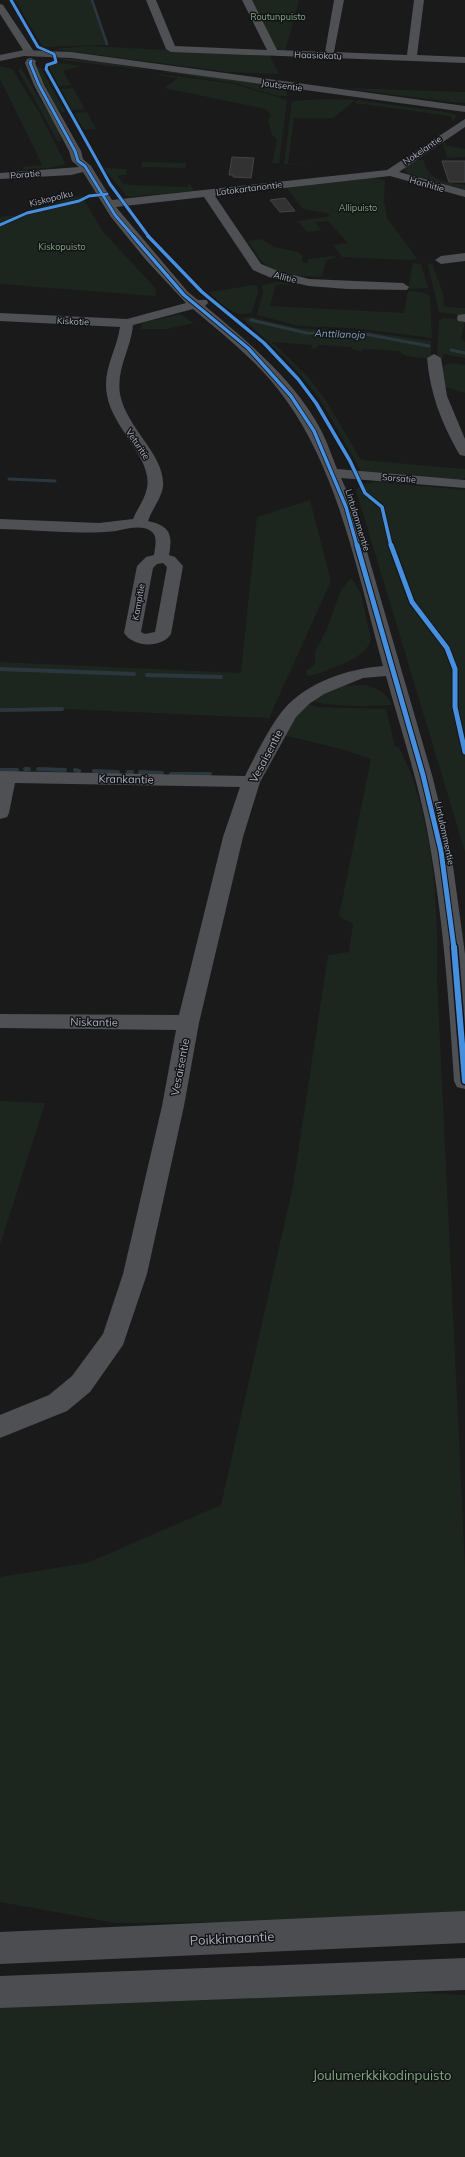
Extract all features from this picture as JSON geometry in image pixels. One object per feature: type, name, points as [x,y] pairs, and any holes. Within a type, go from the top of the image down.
[{"type":"main road","name":"Joutsentie","points":[[16,58],[62,57],[99,60],[465,109]]},
{"type":"main road","points":[[0,58],[16,58]]},
{"type":"main road","points":[[0,61],[16,58]]},
{"type":"main road","name":"Poikkimaantie","points":[[0,1948],[465,1927]]},
{"type":"main road","points":[[0,1992],[465,1974]]},
{"type":"street","name":"Haasiokatu","points":[[151,0],[170,49],[465,60]]},
{"type":"street","points":[[247,0],[274,54]]},
{"type":"street","points":[[329,56],[340,0]]},
{"type":"street","points":[[412,58],[419,0]]},
{"type":"street","points":[[0,7],[6,18]]},
{"type":"street","name":"Lintulammentie","points":[[39,85],[33,82],[16,58],[4,21],[6,18],[10,20],[25,48],[33,57],[30,63],[39,85],[75,151],[78,161],[86,167],[108,204],[138,244],[170,277],[184,295],[202,306],[235,336],[270,371],[291,396],[314,431],[333,473],[346,507],[423,774],[440,851],[461,969],[465,1081]]},
{"type":"street","name":"Nokelantie","points":[[390,173],[460,125],[465,116]]},
{"type":"street","name":"Poratie","points":[[0,176],[49,172],[71,172],[86,167]]},
{"type":"street","name":"Latokartanontie","points":[[108,204],[390,173]]},
{"type":"street","name":"Hanhitie","points":[[390,173],[465,194]]},
{"type":"street","name":"Allitie","points":[[207,193],[257,267],[269,274],[285,279],[305,282],[403,287]]},
{"type":"street","points":[[441,260],[465,257]]},
{"type":"street","name":"Kiskotie","points":[[0,317],[127,323],[202,306]]},
{"type":"street","name":"Veturitie","points":[[127,323],[127,330],[116,358],[112,377],[113,391],[123,422],[151,463],[154,471],[155,486],[140,523]]},
{"type":"street","points":[[434,358],[437,390],[446,417],[465,452]]},
{"type":"street","name":"Sorsatie","points":[[333,473],[465,484]]},
{"type":"street","points":[[0,524],[99,528],[140,523],[155,528],[162,533],[164,542],[161,558]]},
{"type":"street","name":"Kampitie","points":[[161,558],[169,560],[175,566],[163,634],[156,638],[144,640],[132,633],[144,566],[152,560],[161,558]]},
{"type":"street","name":"Vesaisentie","points":[[0,1427],[58,1403],[81,1384],[114,1338],[135,1274],[172,1106],[188,1023],[234,837],[251,782],[289,714],[303,700],[318,690],[335,683],[394,676]]},
{"type":"street","points":[[0,813],[3,776]]},
{"type":"street","name":"Krankantie","points":[[3,776],[251,782]]},
{"type":"street","name":"Niskantie","points":[[0,1021],[188,1023]]},
{"type":"green space","points":[[15,0],[93,0],[108,45],[43,47]]},
{"type":"green space","name":"Routunpuisto","points":[[251,0],[299,0],[285,52],[276,48]]},
{"type":"green space","points":[[89,46],[267,55],[270,56],[279,74],[229,72],[53,49]]},
{"type":"green space","points":[[59,58],[109,63],[154,71],[61,60]]},
{"type":"green space","points":[[61,63],[81,66],[63,71],[71,85],[59,86],[49,67],[52,64]]},
{"type":"green space","points":[[0,66],[12,69],[39,112],[65,163],[64,165],[24,170],[23,167],[42,165],[41,160],[39,159],[37,155],[39,155],[37,154],[0,79]]},
{"type":"green space","points":[[35,67],[41,68],[65,112],[62,112],[55,106]]},
{"type":"green space","points":[[21,68],[60,132],[61,141],[58,142],[18,70]]},
{"type":"green space","points":[[172,71],[286,87],[287,96],[274,95],[235,83],[163,72]]},
{"type":"green space","points":[[161,74],[234,84],[287,100],[279,163],[272,163],[277,140],[272,135],[268,120],[271,115],[266,109],[164,88],[178,78],[158,75]]},
{"type":"green space","points":[[73,88],[85,109],[72,110],[61,89]]},
{"type":"green space","points":[[343,88],[465,92],[465,103],[451,102]]},
{"type":"green space","points":[[324,99],[355,100],[333,118],[294,118],[288,163],[312,165],[284,164],[292,101]]},
{"type":"green space","points":[[357,100],[452,113],[457,116],[453,121],[450,116],[355,103]]},
{"type":"green space","points":[[87,112],[96,129],[84,130],[74,113]]},
{"type":"green space","points":[[442,142],[446,143],[444,145],[465,149],[465,157],[447,158]]},
{"type":"green space","points":[[415,160],[424,160],[429,172],[439,180],[465,185],[465,190],[407,173],[404,169]]},
{"type":"green space","points":[[142,162],[186,163],[185,168],[141,167]]},
{"type":"green space","points":[[104,169],[127,169],[126,175],[119,175],[118,178],[120,178],[122,183],[130,185],[187,187],[190,184],[194,191],[128,197]]},
{"type":"green space","name":"Allipuisto","points":[[371,178],[385,180],[384,200],[387,218],[417,259],[409,260],[342,257],[333,245],[348,243],[328,221],[315,222],[321,230],[307,232],[298,221],[330,216],[327,213],[303,209],[287,188]]},
{"type":"green space","name":"Kiskopuisto","points":[[82,196],[103,232],[156,289],[155,296],[0,284],[0,217],[19,215],[72,197]]},
{"type":"green space","points":[[261,239],[274,247],[298,252],[303,257],[302,262],[307,263],[309,259],[333,256],[337,257],[326,260],[322,276],[289,275],[273,270],[261,261],[248,241]]},
{"type":"green space","points":[[413,263],[421,264],[428,288],[408,289]]},
{"type":"green space","points":[[432,263],[443,294],[444,307],[465,308],[465,316],[439,312],[428,265]]},
{"type":"green space","points":[[279,282],[301,285],[276,284],[270,306],[404,313],[408,291],[422,292],[430,296],[432,338],[353,328],[299,326],[257,315],[263,293],[262,285]]},
{"type":"green space","points":[[254,285],[257,286],[258,293],[252,312],[246,314],[234,312],[223,305],[209,292]]},
{"type":"green space","points":[[180,314],[194,323],[167,329],[141,329],[142,323]]},
{"type":"green space","points":[[252,317],[296,328],[370,332],[431,341],[431,358],[416,358],[401,354],[401,351],[363,349],[362,352],[352,349],[352,347],[319,345],[318,347],[310,350],[313,345],[272,342],[309,378],[327,402],[361,460],[465,469],[465,478],[459,480],[362,473],[314,391],[285,358],[242,318]]},
{"type":"green space","points":[[443,318],[465,319],[461,339],[465,342],[465,358],[443,354],[443,359],[437,357],[439,321]]},
{"type":"green space","points":[[451,363],[465,365],[465,393],[442,386],[440,367]]},
{"type":"green space","points":[[377,482],[465,490],[465,852],[356,490],[363,484]]},
{"type":"green space","points":[[310,500],[331,581],[269,718],[19,707],[0,708],[0,662],[241,673],[257,517]]},
{"type":"green space","points":[[351,578],[361,593],[371,640],[361,654],[354,659],[310,676],[306,674],[307,670],[315,665],[315,652],[327,629],[341,590]]},
{"type":"green space","points":[[365,685],[384,694],[392,705],[340,705],[319,703],[309,700],[341,686]]},
{"type":"green space","points":[[305,703],[318,707],[386,709],[395,747],[399,747],[410,772],[420,804],[426,828],[434,878],[437,929],[437,979],[465,1566],[465,1920],[116,1923],[0,1902],[0,1577],[87,1563],[221,1505],[293,1186],[328,955],[349,952],[353,924],[339,916],[371,759],[345,750],[283,735]]},
{"type":"green space","points":[[0,1101],[45,1103],[0,1245]]},
{"type":"green space","name":"Joulumerkkikodinpuisto","points":[[404,1992],[465,1995],[465,2157],[0,2157],[0,2007]]},
{"type":"building","points":[[232,157],[254,158],[251,178],[233,177],[233,175],[229,175]]},
{"type":"building","points":[[442,161],[465,161],[465,182],[449,182]]},
{"type":"building","points":[[285,198],[295,211],[280,212],[270,200]]},
{"type":"waterway","points":[[92,0],[107,44]]},
{"type":"waterway","name":"Anttilanoja","points":[[251,320],[307,333],[365,334],[429,346]]},
{"type":"waterway","name":"Anttilanoja","points":[[451,350],[465,353]]},
{"type":"waterway","points":[[9,479],[55,481]]},
{"type":"waterway","points":[[0,669],[134,674]]},
{"type":"waterway","points":[[147,675],[221,677]]},
{"type":"waterway","points":[[0,710],[62,709]]},
{"type":"waterway","points":[[38,769],[65,770]]},
{"type":"waterway","points":[[0,770],[17,770]]},
{"type":"waterway","points":[[75,770],[79,771]]},
{"type":"waterway","points":[[94,771],[118,772]]},
{"type":"waterway","points":[[140,772],[162,773]]},
{"type":"waterway","points":[[171,774],[210,774]]},
{"type":"cycle path","points":[[11,0],[38,47],[54,54],[56,62],[47,65],[46,69],[110,184],[151,240],[202,292],[264,343],[298,379],[316,403],[350,461],[365,493],[382,507],[392,549],[412,602],[447,648],[455,669],[455,707],[465,752]]},
{"type":"cycle path","points":[[31,61],[30,63],[39,85],[75,151],[78,161],[85,166],[115,215],[184,295],[248,348],[291,396],[314,431],[346,507],[423,775],[441,851],[456,963],[465,1081]]},
{"type":"cycle path","name":"Kiskopolku","points":[[0,225],[27,213],[79,201],[89,196],[107,194]]}]
